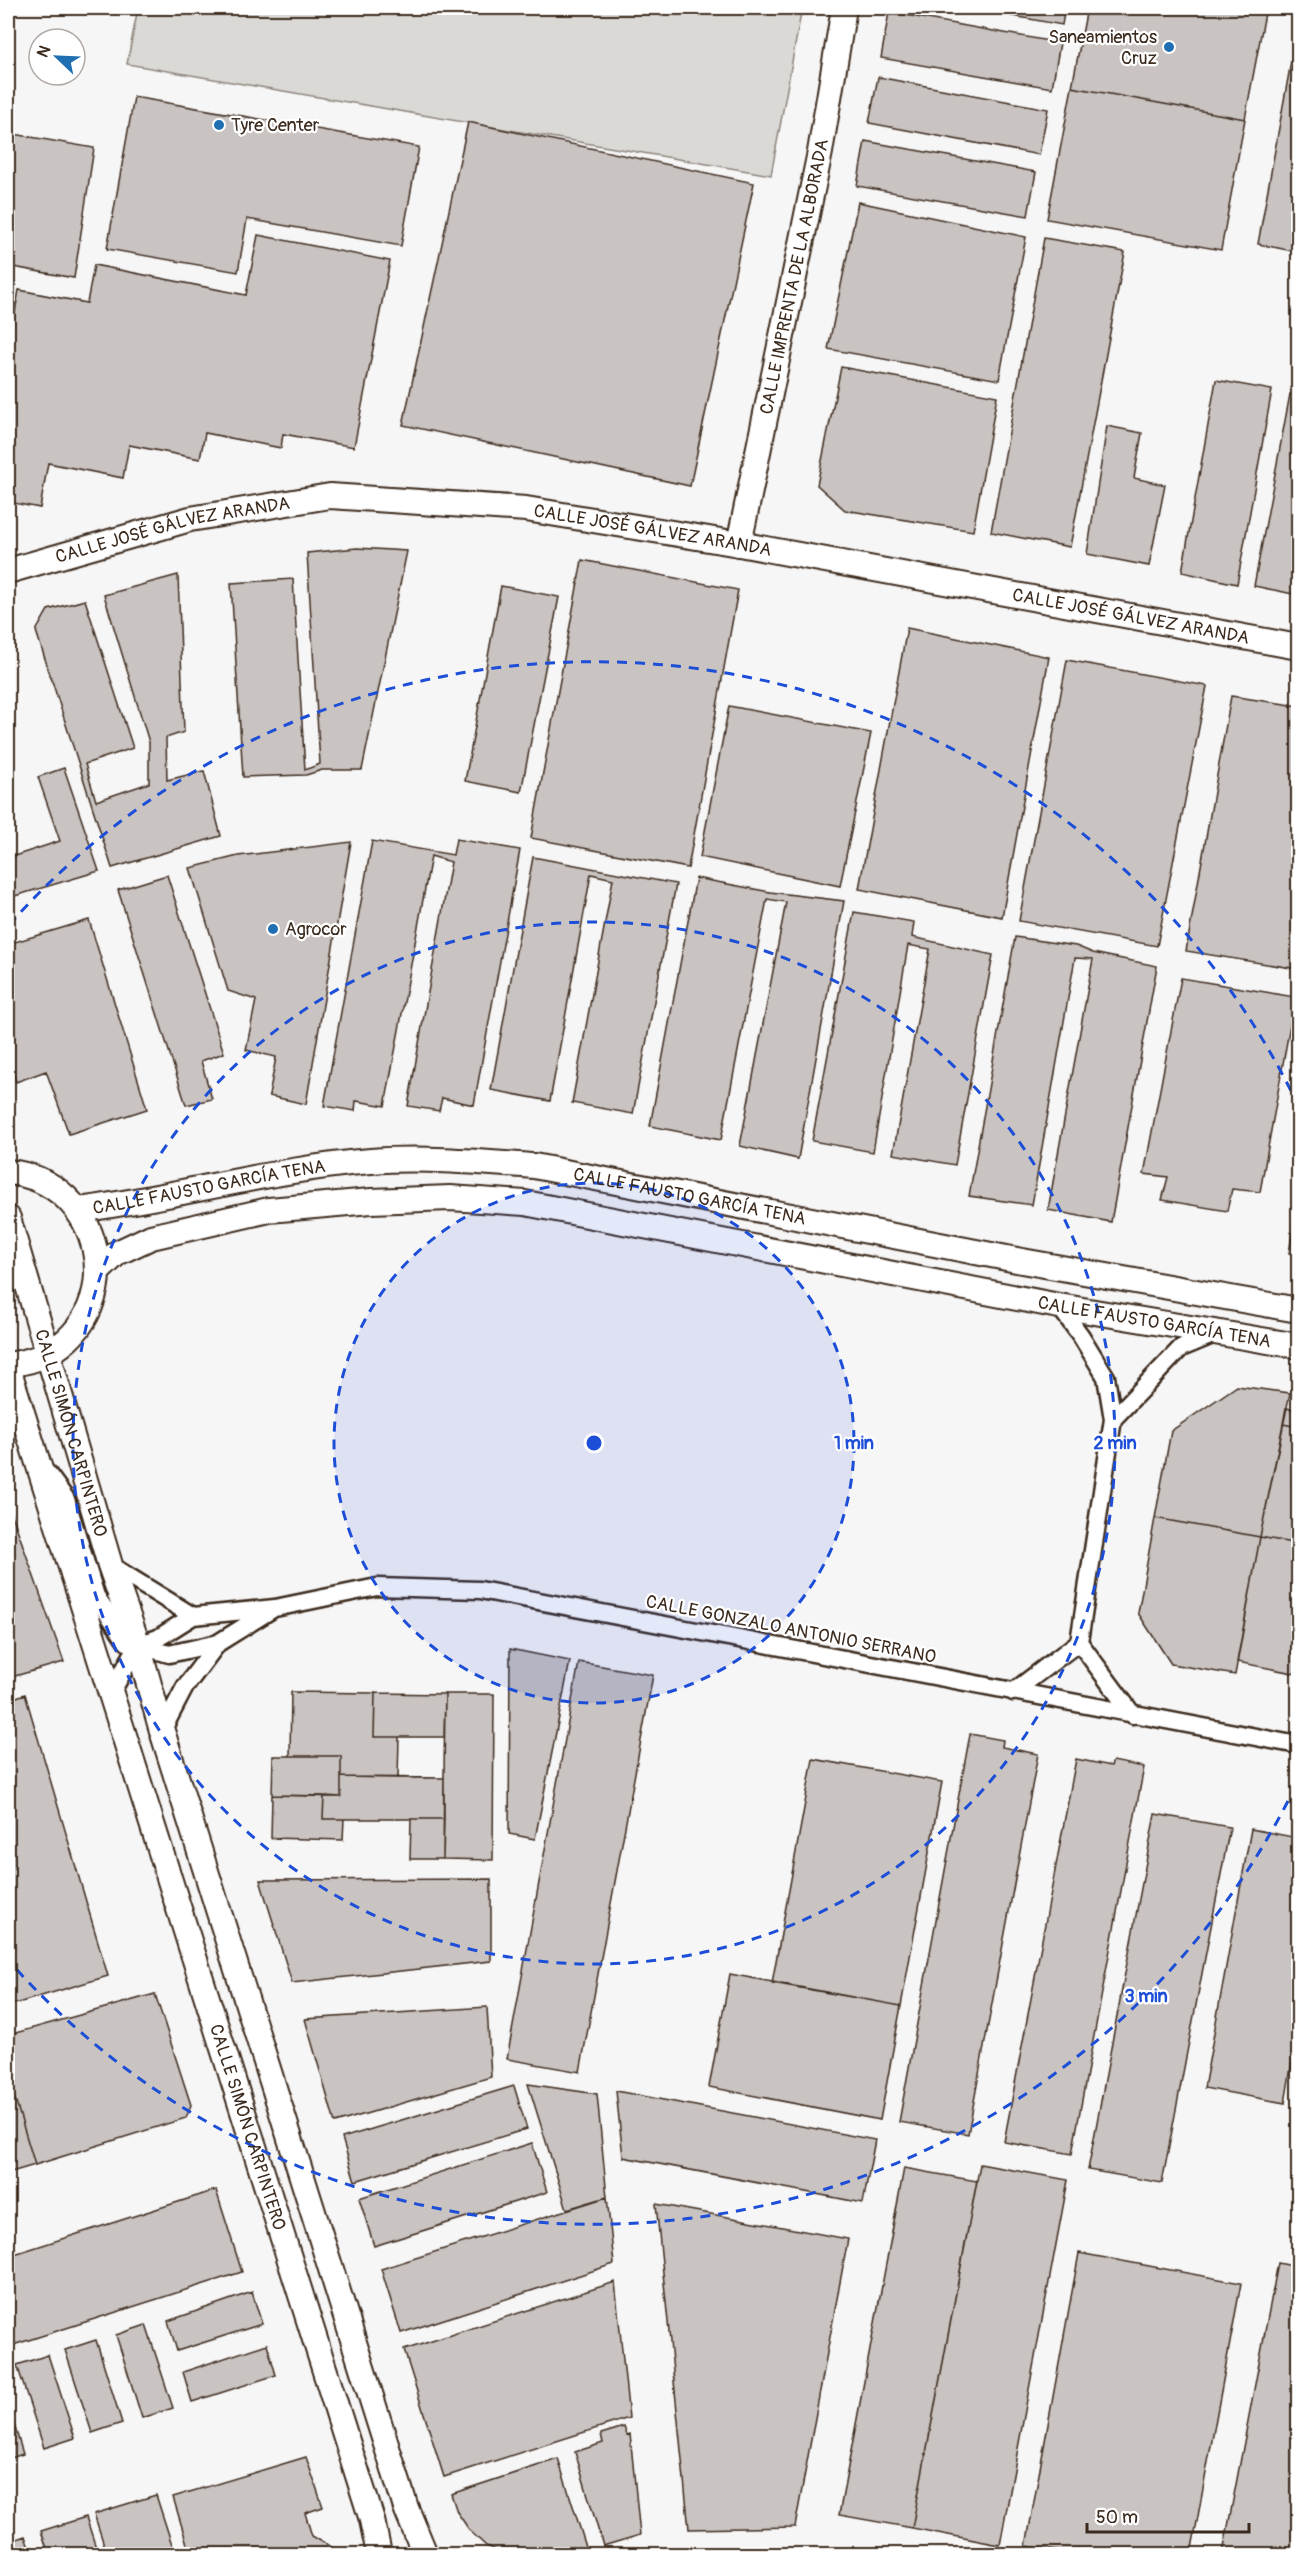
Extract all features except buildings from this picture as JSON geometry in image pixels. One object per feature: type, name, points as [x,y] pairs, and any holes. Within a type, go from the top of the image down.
[{"type":"street","name":"CALLE IMPRENTA DE LA ALBORADA","points":[[739,544],[820,152],[844,8]]},
{"type":"street","name":"CALLE JOSÉ GÁLVEZ ARANDA","points":[[8,571],[190,519],[330,496],[526,509],[739,544],[1299,647]]},
{"type":"street","name":"CALLE FAUSTO GARCÍA TENA","points":[[79,1210],[140,1202],[233,1180],[372,1161],[457,1160],[534,1166],[1022,1261],[1299,1310]]},
{"type":"street","points":[[8,1172],[26,1174],[55,1188],[79,1210],[93,1239],[98,1271],[91,1304],[74,1332],[48,1353],[28,1362],[8,1366]]},
{"type":"street","name":"CALLE FAUSTO GARCÍA TENA","points":[[98,1271],[117,1253],[151,1237],[269,1210],[371,1201],[450,1198],[525,1203],[1059,1306],[1299,1346]]},
{"type":"street","name":"CALLE SIMÓN CARPINTERO","points":[[8,1218],[110,1565],[138,1645],[162,1731],[232,1956],[406,2508],[425,2554]]},
{"type":"street","points":[[1013,1692],[1079,1642],[1113,1419],[1106,1377],[1059,1306]]},
{"type":"street","points":[[1113,1419],[1182,1348],[1218,1332]]},
{"type":"street","name":"CALLE SIMÓN CARPINTERO","points":[[8,1366],[372,2520],[379,2554]]},
{"type":"street","name":"CALLE SIMÓN CARPINTERO","points":[[35,1456],[66,1499],[96,1596],[127,1642],[138,1645]]},
{"type":"street","points":[[110,1565],[193,1616]]},
{"type":"street","name":"CALLE GONZALO ANTONIO SERRANO","points":[[138,1645],[158,1638],[193,1616],[275,1608],[377,1587],[480,1590],[1133,1715],[1299,1744]]},
{"type":"street","name":"CALLE GONZALO ANTONIO SERRANO","points":[[138,1645],[169,1654],[218,1643],[275,1608]]},
{"type":"street","points":[[1079,1642],[1133,1715]]},
{"type":"street","name":"CALLE GONZALO ANTONIO SERRANO","points":[[162,1731],[185,1687],[218,1643]]},
{"type":"street","points":[[110,1695],[138,1645]]},
{"type":"street","points":[[182,1923],[197,1934],[208,1934],[218,1911]]},
{"type":"street","points":[[197,1969],[209,1947],[221,1948],[232,1956]]},
{"type":"street","points":[[298,2287],[311,2296],[321,2298],[332,2275]]},
{"type":"street","points":[[316,2344],[318,2323],[327,2314],[339,2317],[350,2331]]},
{"type":"shaded area","points":[[138,8],[802,8],[771,175],[127,64]]},
{"type":"place","name":"Saneamientos Cruz","points":[[1169,47]]},
{"type":"place","name":"Tyre Center","points":[[219,125]]},
{"type":"place","name":"Agrocor","points":[[273,929]]}]
